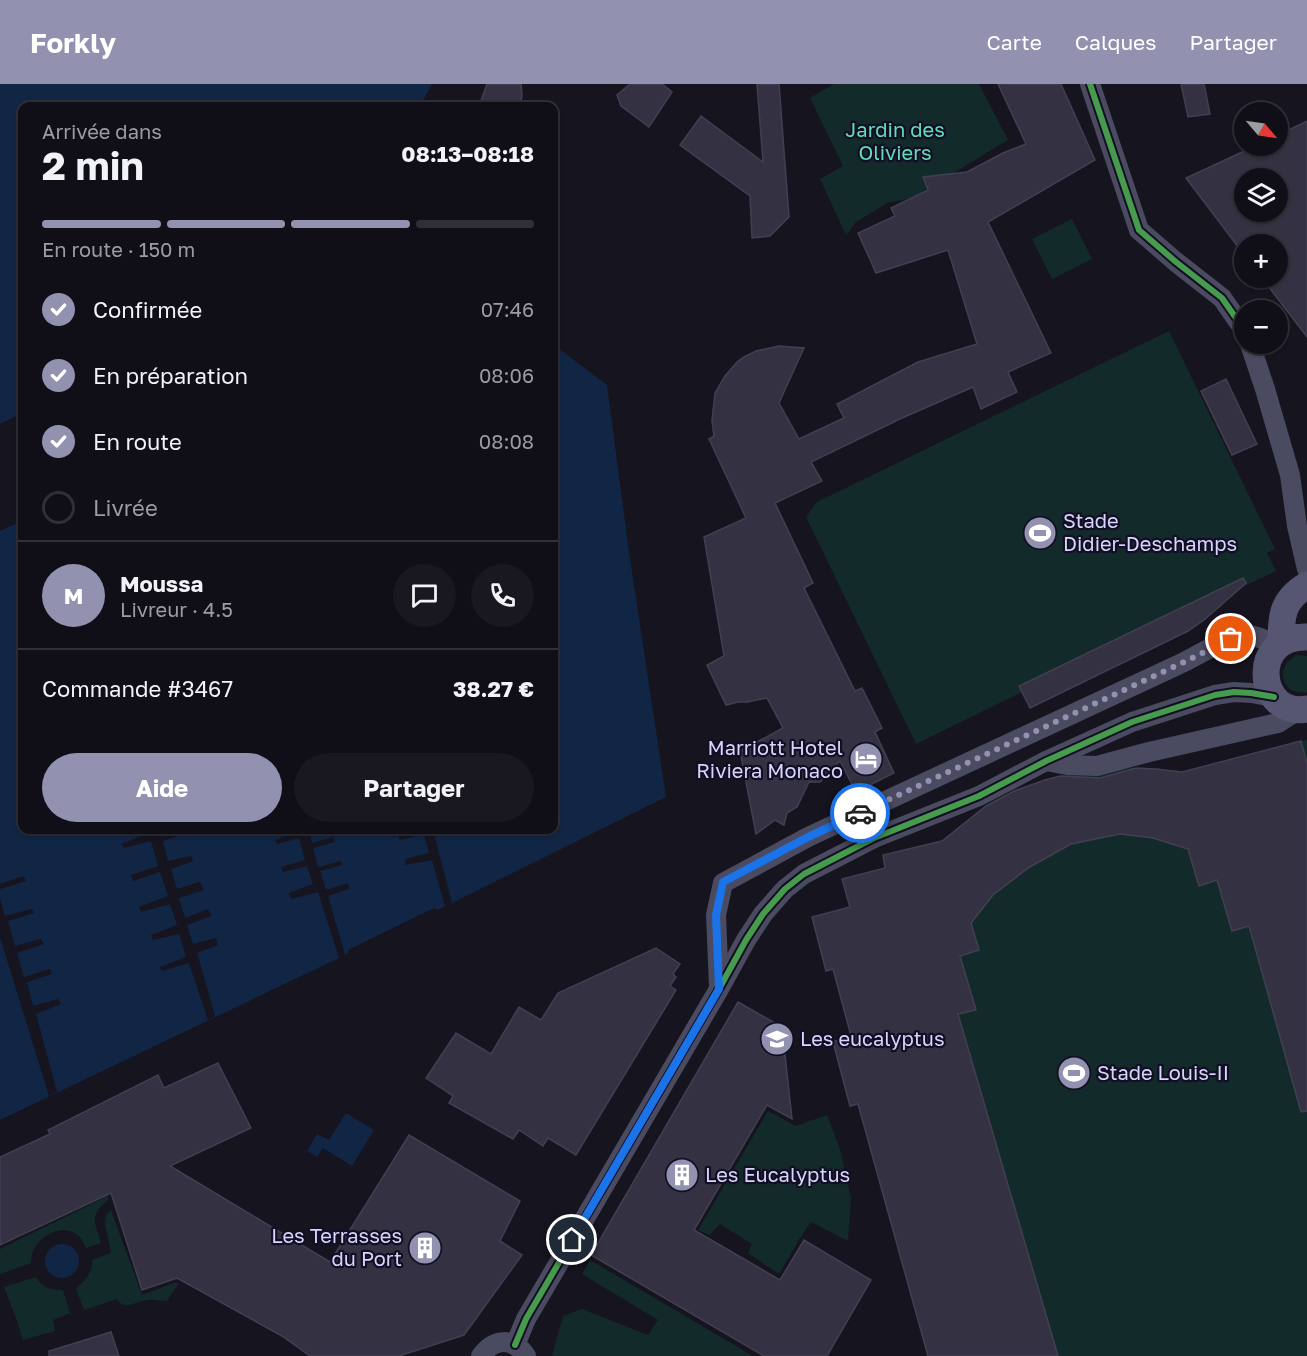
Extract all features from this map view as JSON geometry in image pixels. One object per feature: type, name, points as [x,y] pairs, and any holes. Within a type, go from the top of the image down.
[{"type":"street","points":[[1090,84],[1139,230],[1222,298],[1234,315]]},
{"type":"street","points":[[1253,354],[1290,475],[1297,526],[1307,569]]},
{"type":"street","points":[[1288,642],[1281,621],[1284,612],[1295,592],[1307,585]]},
{"type":"street","points":[[719,989],[716,915],[723,882],[808,837],[1231,639],[1246,635],[1288,642]]},
{"type":"street","points":[[1288,642],[1270,655],[1265,677],[1274,698],[1285,706],[1304,710]]},
{"type":"street","points":[[481,1356],[492,1345],[500,1342],[507,1342],[520,1350],[526,1319],[746,940],[763,914],[785,889],[804,874],[874,838],[979,796],[1046,761],[1132,722],[1215,695],[1234,692],[1274,698]]},
{"type":"street","points":[[1046,761],[1067,765],[1097,766],[1278,723],[1304,710]]},
{"type":"green space","name":"Jardin des Oliviers","points":[[834,84],[979,84],[1008,140],[912,198],[887,203],[856,222],[846,235],[820,179],[843,166],[810,98]]},
{"type":"green space","points":[[1072,219],[1092,259],[1052,279],[1032,239]]},
{"type":"green space","name":"Stade Didier-Deschamps","points":[[1169,331],[1275,549],[1267,553],[1276,571],[1221,597],[1218,590],[1019,686],[1022,692],[916,744],[806,517],[817,502]]},
{"type":"green space","points":[[1297,655],[1307,656],[1307,692],[1292,690],[1284,679],[1285,666]]},
{"type":"green space","name":"Stade Louis-II","points":[[1307,740],[1307,1356],[928,1356],[858,1104],[850,1106],[833,1042],[851,1036],[847,965],[826,971],[812,917],[849,907],[842,879],[885,868],[883,855],[942,841],[994,800],[1045,780],[1119,767],[1182,772]]},
{"type":"green space","points":[[768,1111],[796,1126],[827,1115],[840,1149],[851,1198],[848,1241],[811,1222],[779,1274],[748,1253],[752,1244],[720,1224],[710,1235],[698,1230]]},
{"type":"green space","points":[[108,1196],[109,1199],[98,1210],[95,1219],[101,1243],[86,1248],[79,1236],[73,1232],[66,1230],[51,1233],[35,1247],[31,1263],[0,1274],[0,1249]]},
{"type":"green space","points":[[111,1210],[142,1295],[179,1283],[167,1301],[147,1300],[123,1305],[117,1299],[84,1310],[76,1289],[90,1272],[92,1260],[111,1253],[105,1224],[106,1215]]},
{"type":"green space","points":[[590,1260],[753,1356],[552,1356],[563,1316],[582,1309],[648,1335],[658,1320],[582,1274]]},
{"type":"green space","points":[[36,1277],[44,1286],[63,1290],[70,1313],[53,1320],[55,1331],[23,1340],[4,1287]]},
{"type":"water","points":[[0,84],[432,84],[422,102],[18,102],[18,415],[0,424]]},
{"type":"water","points":[[558,348],[607,385],[629,552],[666,797],[452,903],[437,910],[434,908],[348,950],[348,953],[339,958],[0,1120],[0,531],[18,523],[18,834],[558,834]]},
{"type":"water","points":[[346,1113],[374,1130],[352,1166],[323,1148],[317,1157],[307,1151],[317,1134],[329,1140]]},
{"type":"water","points":[[62,1244],[74,1249],[79,1261],[74,1273],[62,1278],[50,1273],[45,1261],[50,1249]]},
{"type":"pier","points":[[146,834],[184,834],[163,841],[168,861],[191,856],[193,861],[171,869],[177,889],[200,882],[204,890],[179,898],[185,918],[208,909],[211,916],[187,925],[193,944],[216,938],[218,945],[197,953],[215,1016],[208,1020],[189,963],[162,971],[160,967],[186,957],[179,934],[153,940],[151,935],[177,925],[170,904],[141,912],[139,907],[168,896],[160,872],[133,881],[131,875],[158,866],[151,841],[124,848],[121,844]]},
{"type":"pier","points":[[292,834],[310,834],[312,843],[333,837],[335,842],[313,848],[318,867],[341,861],[342,865],[320,871],[326,890],[348,883],[349,889],[328,896],[345,955],[339,958],[318,892],[291,899],[289,893],[313,884],[307,866],[283,872],[281,867],[305,860],[299,838],[277,844],[275,840]]},
{"type":"pier","points":[[402,834],[424,834],[400,840],[398,835]]},
{"type":"pier","points":[[424,834],[434,834],[452,903],[445,906],[432,860],[406,865],[405,859],[429,853]]},
{"type":"pier","points":[[23,876],[26,881],[0,889],[0,884]]},
{"type":"pier","points":[[0,898],[5,916],[32,909],[34,913],[8,921],[15,946],[41,939],[44,944],[17,953],[24,977],[50,969],[52,974],[27,982],[33,1006],[58,999],[61,1004],[36,1014],[57,1092],[49,1096],[0,937]]},
{"type":"building","points":[[487,84],[521,84],[521,102],[480,102]]},
{"type":"building","points":[[630,84],[662,84],[672,92],[649,127],[621,106],[617,95]]},
{"type":"building","points":[[757,84],[779,84],[789,217],[770,236],[752,238],[750,196],[680,145],[701,116],[763,162]]},
{"type":"building","points":[[998,84],[1061,84],[1095,160],[988,222],[1051,353],[1008,372],[1017,392],[981,409],[973,387],[811,462],[822,481],[775,503],[813,583],[804,588],[855,691],[862,688],[882,728],[875,732],[894,773],[856,792],[840,761],[820,782],[809,782],[797,807],[787,813],[784,825],[775,820],[756,834],[740,751],[783,728],[767,698],[726,705],[707,665],[724,656],[704,537],[746,518],[709,439],[714,436],[712,421],[715,393],[725,376],[744,357],[756,351],[779,346],[804,348],[779,403],[799,439],[844,418],[837,404],[918,362],[977,344],[948,250],[876,273],[858,233],[895,216],[891,208],[928,190],[923,177],[967,172],[1026,144]]},
{"type":"building","points":[[1181,84],[1204,84],[1210,114],[1188,117]]},
{"type":"building","points":[[1307,121],[1307,337],[1288,312],[1288,300],[1279,300],[1270,288],[1288,288],[1288,234],[1234,234],[1234,241],[1186,178],[1234,156],[1288,156],[1288,130]]},
{"type":"building","points":[[1226,379],[1257,444],[1232,455],[1201,391]]},
{"type":"building","points":[[1243,578],[1246,583],[1188,631],[1030,708],[1019,686]]},
{"type":"building","points":[[1301,741],[1307,763],[1307,1111],[1301,1112],[1249,926],[1232,931],[1217,880],[1199,886],[1188,849],[1153,838],[1120,834],[1071,844],[1028,868],[993,895],[971,923],[979,950],[960,956],[976,1010],[958,1014],[1058,1356],[928,1356],[858,1104],[850,1106],[833,1042],[851,1036],[833,969],[826,971],[812,917],[850,907],[842,879],[885,868],[883,855],[942,841],[986,806],[1014,791],[1060,776],[1100,778],[1136,768],[1182,772]]},
{"type":"building","points":[[656,948],[680,964],[673,974],[676,977],[670,986],[676,990],[576,1155],[548,1138],[543,1146],[519,1130],[513,1139],[449,1103],[453,1096],[426,1078],[456,1033],[491,1054],[519,1007],[541,1020],[558,993]]},
{"type":"building","name":"Les Eucalyptus","points":[[738,1002],[782,1027],[792,1119],[767,1105],[694,1230],[780,1280],[804,1240],[871,1280],[827,1356],[764,1356],[591,1255]]},
{"type":"building","points":[[218,1063],[251,1128],[170,1166],[330,1262],[409,1135],[520,1201],[500,1241],[522,1255],[464,1335],[399,1356],[310,1356],[282,1336],[177,1278],[142,1290],[111,1193],[0,1245],[0,1157],[50,1134],[48,1130],[158,1075],[164,1088]]},
{"type":"building","points":[[111,1332],[119,1356],[49,1356],[49,1351]]},
{"type":"cycle path","points":[[1090,84],[1139,230],[1222,298],[1234,315]]},
{"type":"cycle path","points":[[515,1345],[526,1319],[746,940],[763,914],[785,889],[804,874],[874,838],[979,796],[1046,761],[1132,722],[1215,695],[1234,692],[1274,697]]},
{"type":"way so far","points":[[860,813],[1231,639]]},
{"type":"place","name":"Stade Didier-Deschamps","points":[[1040,533]]},
{"type":"place","name":"Marriott Hotel Riviera Monaco","points":[[866,759]]},
{"type":"place","name":"Les eucalyptus","points":[[777,1039]]},
{"type":"place","name":"Stade Louis-II","points":[[1074,1073]]},
{"type":"place","name":"Les Eucalyptus","points":[[682,1175]]},
{"type":"place","name":"Les Terrasses du Port","points":[[425,1248]]},
{"type":"route","points":[[572,1240],[719,989],[716,915],[723,882],[808,837],[860,813]]}]
